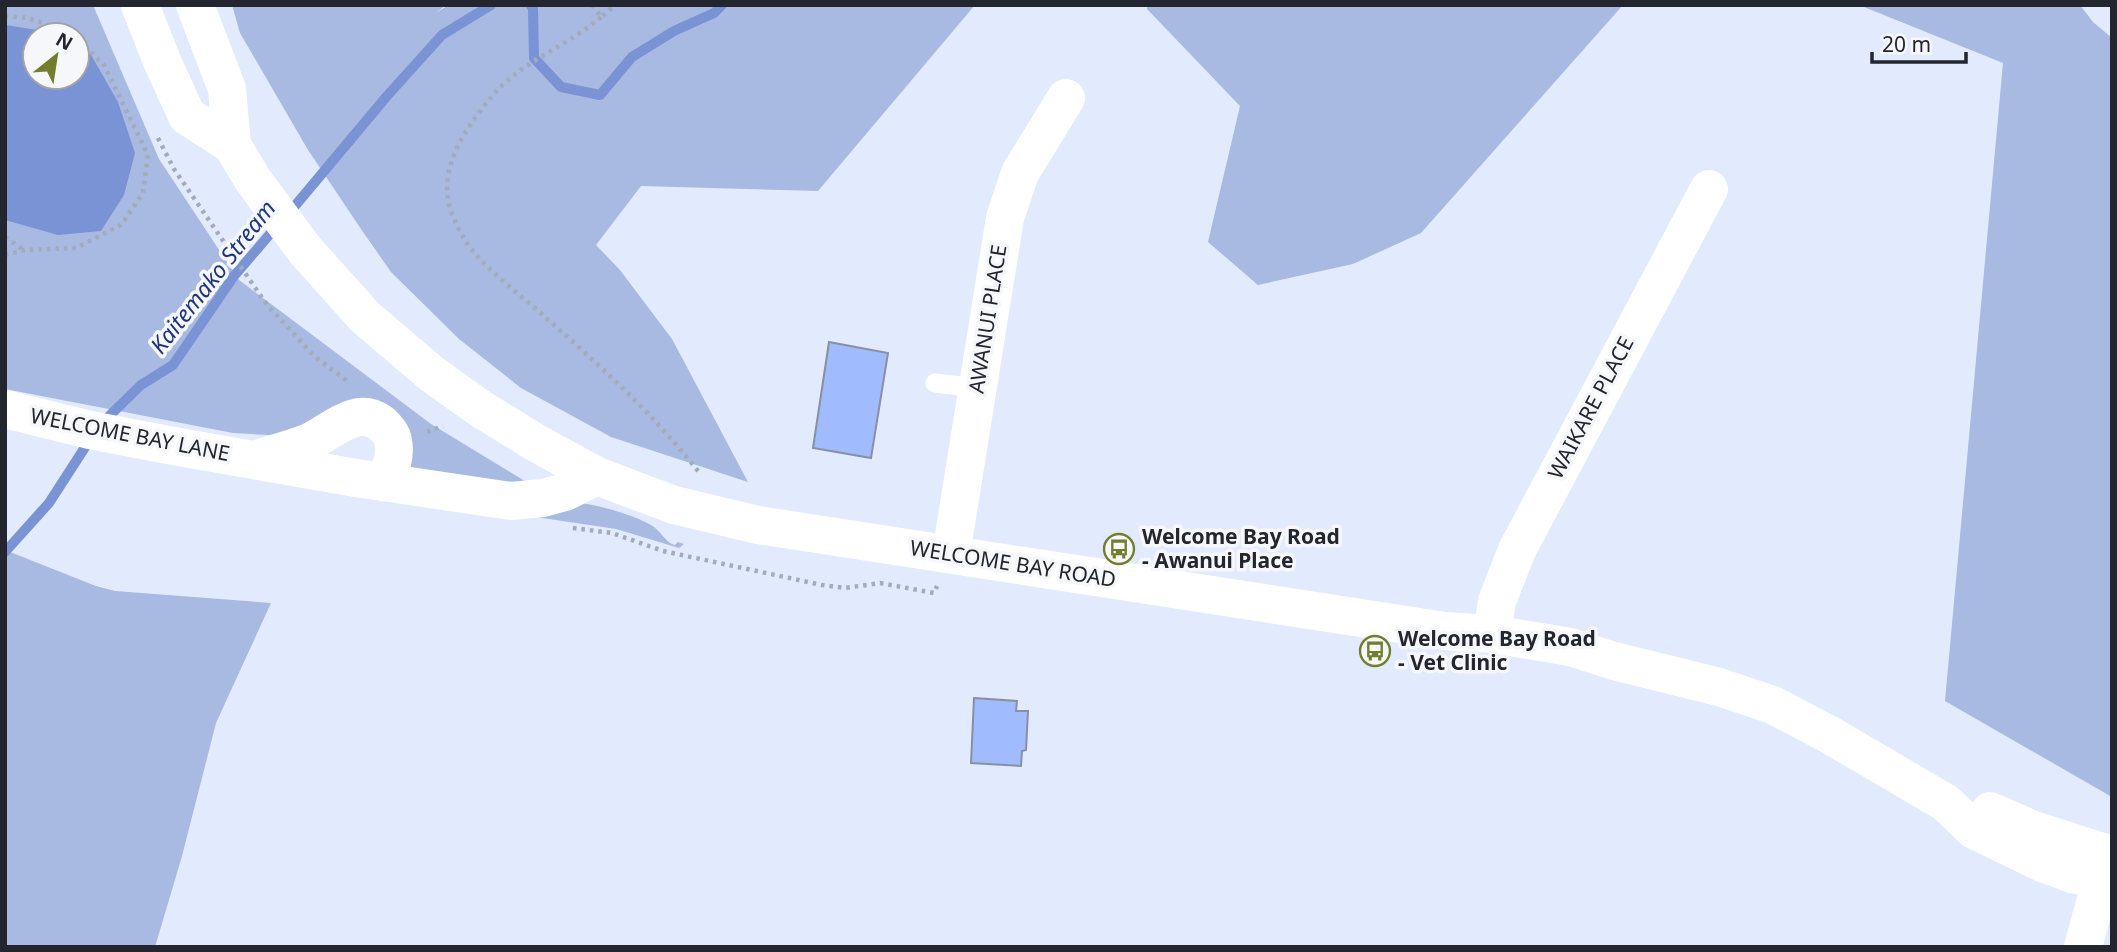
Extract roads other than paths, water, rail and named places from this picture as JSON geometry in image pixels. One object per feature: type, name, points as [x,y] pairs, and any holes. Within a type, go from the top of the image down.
[{"type":"main road","points":[[140,5],[187,116],[232,145]]},
{"type":"main road","points":[[195,5],[227,89],[232,145]]},
{"type":"main road","name":"AWANUI PLACE","points":[[951,554],[1005,218],[1020,173],[1066,98]]},
{"type":"main road","name":"WELCOME BAY ROAD","points":[[232,145],[253,180],[305,250],[365,317],[478,407],[597,476],[674,505],[758,525],[1446,631],[1492,634],[1570,648],[1719,687],[1773,705],[1830,735],[1946,803],[1974,830],[2015,851],[2062,870],[2109,873]]},
{"type":"main road","name":"WAIKARE PLACE","points":[[1492,634],[1497,601],[1517,550],[1709,189]]},
{"type":"main road","name":"WELCOME BAY LANE","points":[[5,409],[90,430],[168,445],[511,501],[543,498],[565,492],[597,476]]},
{"type":"main road","name":"WELCOME BAY LANE","points":[[254,459],[307,443],[325,435],[343,421],[364,417],[376,420],[386,427],[393,438],[390,473],[383,482]]},
{"type":"main road","points":[[2084,947],[2109,873]]},
{"type":"lane","points":[[935,383],[977,388]]},
{"type":"waterway","name":"Kaitemako Stream","points":[[289,213],[442,35],[491,5]]},
{"type":"waterway","name":"Kaitemako Stream","points":[[531,5],[534,58],[561,87],[600,95],[632,57],[674,31],[714,13],[722,5]]},
{"type":"waterway","name":"Kaitemako Stream","points":[[102,423],[141,385],[173,365],[234,276],[276,227]]},
{"type":"waterway","name":"Kaitemako Stream","points":[[5,552],[49,503],[91,438]]},
{"type":"place","name":"Welcome Bay Road - Awanui Place","points":[[1119,549]]},
{"type":"place","name":"Welcome Bay Road - Vet Clinic","points":[[1375,651]]}]
